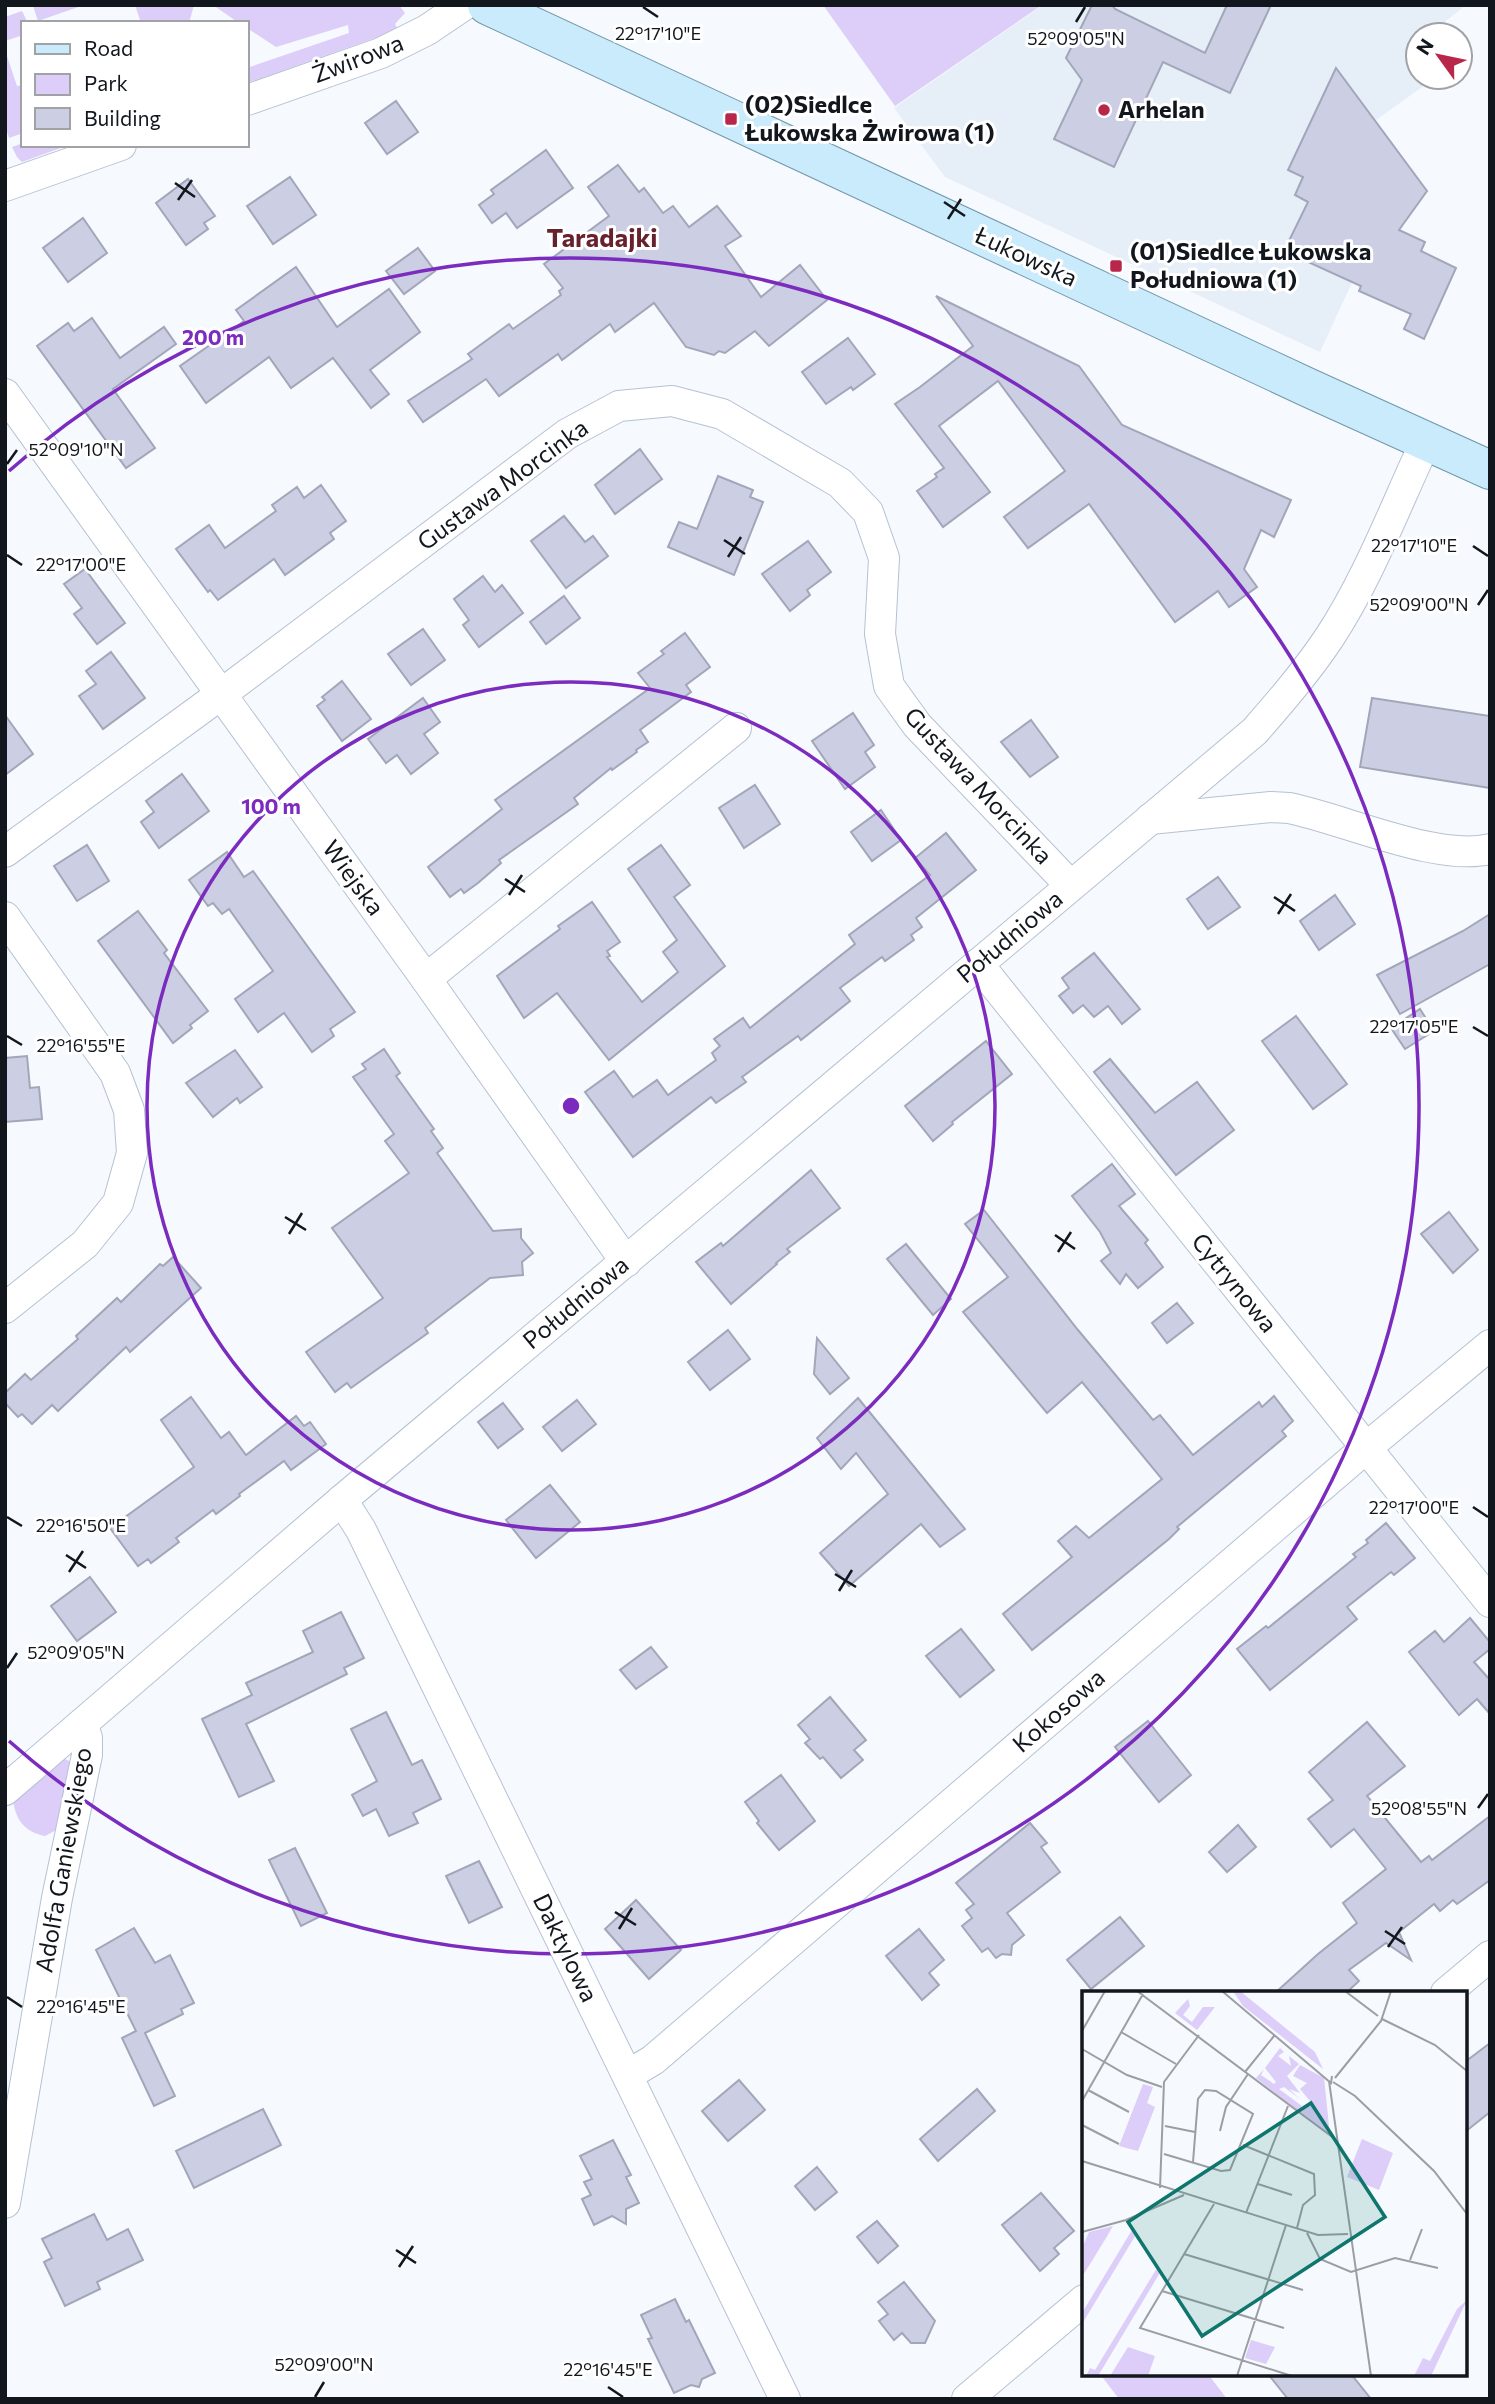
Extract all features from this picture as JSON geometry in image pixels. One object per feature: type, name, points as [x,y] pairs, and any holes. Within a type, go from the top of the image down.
[{"type":"main road","name":"Łukowska","points":[[487,5],[1490,470]]},
{"type":"street","name":"Żwirowa","points":[[248,100],[381,52],[427,30],[464,5]]},
{"type":"street","points":[[5,186],[115,147]]},
{"type":"street","name":"Wiejska","points":[[5,394],[426,979],[625,1262]]},
{"type":"street","name":"Gustawa Morcinka","points":[[5,852],[220,695],[567,434],[619,406],[672,401],[722,414],[840,483],[868,512],[884,558],[880,634],[889,686],[917,725],[1071,886]]},
{"type":"street","name":"Południowa","points":[[5,1790],[342,1500],[1255,730],[1293,686],[1328,639],[1359,588],[1426,441]]},
{"type":"street","points":[[426,979],[736,728]]},
{"type":"street","points":[[1150,819],[1271,807],[1289,808],[1423,845],[1472,852],[1490,849]]},
{"type":"street","points":[[5,917],[115,1073],[129,1110],[132,1153],[118,1203],[85,1244],[5,1308]]},
{"type":"street","name":"Cytrynowa","points":[[978,964],[1490,1602]]},
{"type":"street","name":"Kokosowa","points":[[628,2075],[653,2060],[1366,1448],[1490,1345]]},
{"type":"street","name":"Daktylowa","points":[[342,1500],[361,1530],[785,2399]]},
{"type":"street","name":"Adolfa Ganiewskiego","points":[[5,2203],[57,1898],[87,1755],[87,1738],[83,1725]]},
{"type":"street","points":[[1448,1991],[1490,1956]]},
{"type":"street","points":[[968,2399],[1082,2302]]},
{"type":"shaded area","points":[[1043,5],[1466,5],[1446,21],[1404,21],[1404,91],[1416,91],[1376,120],[1407,163],[1320,352],[945,177],[894,108]]},
{"type":"green space","points":[[84,5],[38,21],[33,6]]},
{"type":"green space","points":[[135,5],[194,5],[190,21],[140,21]]},
{"type":"green space","points":[[213,5],[399,5],[405,13],[395,24],[398,30],[248,83],[248,68],[349,33],[348,25],[276,47],[248,29],[248,21],[236,21]]},
{"type":"green space","points":[[823,5],[1042,5],[895,106]]},
{"type":"green space","points":[[22,11],[27,21],[21,21],[21,36],[5,41],[5,17]]},
{"type":"green space","points":[[5,50],[17,86],[21,85],[21,134],[9,138],[5,125]]},
{"type":"green space","points":[[21,144],[21,147],[63,147],[22,162],[12,147]]},
{"type":"green space","points":[[58,1759],[73,1763],[60,1828],[45,1836],[22,1824],[13,1799]]},
{"type":"green space","points":[[1102,2376],[1210,2376],[1227,2399],[1119,2399]]},
{"type":"building","name":"Arhelan","points":[[1092,5],[1112,5],[1115,9],[1205,53],[1227,5],[1271,5],[1230,93],[1163,62],[1114,167],[1054,139],[1082,80],[1066,58]]},
{"type":"building","points":[[1336,68],[1427,191],[1399,230],[1425,242],[1421,251],[1456,268],[1424,339],[1404,329],[1411,314],[1359,291],[1361,286],[1284,251],[1308,202],[1295,195],[1303,177],[1288,170]]},
{"type":"building","points":[[396,101],[418,132],[387,154],[365,123]]},
{"type":"building","points":[[546,150],[573,188],[517,228],[506,213],[492,223],[479,205],[494,194],[491,190]]},
{"type":"building","points":[[618,165],[639,192],[644,188],[663,213],[673,206],[689,227],[717,206],[741,236],[725,246],[761,297],[800,265],[827,300],[769,346],[755,331],[725,353],[719,351],[714,355],[686,347],[654,303],[615,332],[610,324],[562,360],[558,354],[499,396],[486,379],[423,422],[408,401],[472,359],[468,354],[509,324],[513,329],[561,295],[559,291],[563,288],[544,264],[609,216],[588,187]]},
{"type":"building","points":[[290,177],[316,215],[273,244],[247,206]]},
{"type":"building","points":[[188,179],[215,216],[204,223],[208,229],[186,245],[156,203]]},
{"type":"building","points":[[83,218],[107,253],[68,282],[43,248]]},
{"type":"building","points":[[418,248],[435,271],[404,294],[386,271]]},
{"type":"building","points":[[296,267],[337,327],[389,289],[420,332],[370,370],[389,394],[371,408],[333,358],[291,388],[269,357],[206,403],[180,366],[244,321],[236,310]]},
{"type":"building","points":[[936,296],[1079,366],[1122,425],[1291,500],[1274,537],[1261,530],[1244,569],[1257,587],[1229,607],[1218,591],[1175,622],[1089,504],[1028,548],[1004,517],[1065,471],[998,381],[939,426],[990,492],[943,527],[917,491],[937,477],[935,474],[944,468],[895,404],[973,346]]},
{"type":"building","points":[[92,318],[120,358],[164,327],[176,344],[113,389],[155,448],[126,468],[37,346],[68,323],[74,331]]},
{"type":"building","points":[[848,338],[875,374],[853,390],[851,387],[826,404],[802,372]]},
{"type":"building","points":[[640,449],[662,479],[615,514],[595,485]]},
{"type":"building","points":[[718,476],[753,490],[750,497],[763,502],[734,575],[668,547],[679,522],[697,529]]},
{"type":"building","points":[[321,485],[346,521],[330,533],[334,539],[285,575],[274,559],[218,600],[210,590],[208,592],[176,549],[209,525],[225,548],[276,511],[272,505],[297,487],[304,498]]},
{"type":"building","points":[[564,516],[585,542],[593,536],[608,556],[566,588],[531,541]]},
{"type":"building","points":[[808,541],[831,572],[807,590],[810,595],[790,611],[762,574]]},
{"type":"building","points":[[85,569],[125,623],[97,644],[74,614],[82,608],[64,584]]},
{"type":"building","points":[[483,576],[495,592],[502,585],[523,613],[479,647],[463,625],[469,620],[454,599]]},
{"type":"building","points":[[564,596],[580,618],[546,644],[530,622]]},
{"type":"building","points":[[423,629],[445,660],[411,685],[388,654]]},
{"type":"building","points":[[685,633],[710,667],[686,685],[691,692],[640,730],[648,742],[574,798],[578,804],[499,860],[501,863],[478,883],[464,893],[461,889],[450,897],[428,867],[502,809],[495,800],[650,688],[638,673],[664,654],[661,651]]},
{"type":"building","points":[[111,652],[145,698],[103,729],[79,696],[96,684],[86,671]]},
{"type":"building","points":[[342,681],[371,719],[342,741],[317,706],[325,700],[322,697]]},
{"type":"building","points":[[423,698],[440,722],[424,734],[438,753],[411,774],[397,755],[386,763],[368,739]]},
{"type":"building","points":[[1372,698],[1490,716],[1490,788],[1360,767]]},
{"type":"building","points":[[853,713],[874,745],[865,752],[875,767],[845,789],[812,741]]},
{"type":"building","points":[[5,715],[33,754],[5,775]]},
{"type":"building","points":[[1031,720],[1058,757],[1030,777],[1001,742]]},
{"type":"building","points":[[182,774],[209,811],[159,848],[141,822],[154,812],[146,801]]},
{"type":"building","points":[[755,785],[780,824],[744,848],[719,808]]},
{"type":"building","points":[[881,810],[901,840],[872,861],[851,832]]},
{"type":"building","points":[[946,833],[976,870],[916,918],[922,927],[911,935],[914,940],[885,961],[882,957],[840,988],[850,1001],[801,1040],[798,1036],[742,1077],[746,1082],[716,1103],[711,1097],[633,1157],[585,1092],[614,1071],[633,1097],[657,1080],[668,1095],[716,1060],[712,1053],[720,1046],[714,1039],[743,1018],[750,1028],[855,944],[849,935],[930,875],[915,858]]},
{"type":"building","points":[[87,845],[109,881],[77,901],[54,866]]},
{"type":"building","points":[[661,845],[690,885],[674,897],[725,966],[609,1060],[557,993],[524,1018],[497,976],[592,902],[620,942],[607,951],[610,956],[607,957],[642,1002],[678,972],[663,952],[677,940],[628,869]]},
{"type":"building","points":[[227,852],[244,877],[253,871],[355,1012],[330,1029],[334,1036],[312,1052],[284,1013],[258,1032],[235,999],[273,971],[229,909],[222,914],[213,903],[208,906],[189,880]]},
{"type":"building","points":[[1218,877],[1240,907],[1208,929],[1187,899]]},
{"type":"building","points":[[1335,895],[1355,924],[1319,950],[1300,921]]},
{"type":"building","points":[[138,911],[167,950],[164,953],[208,1011],[173,1043],[98,941]]},
{"type":"building","points":[[1490,914],[1490,964],[1400,1014],[1377,975],[1463,931]]},
{"type":"building","points":[[1094,953],[1140,1009],[1122,1024],[1108,1006],[1094,1017],[1083,1005],[1073,1013],[1059,996],[1069,988],[1062,978]]},
{"type":"building","points":[[1420,1009],[1434,1031],[1405,1049],[1391,1028]]},
{"type":"building","points":[[1296,1016],[1347,1084],[1313,1109],[1262,1041]]},
{"type":"building","points":[[986,1041],[1012,1074],[952,1122],[953,1124],[933,1141],[905,1106]]},
{"type":"building","points":[[384,1049],[400,1073],[396,1076],[434,1129],[431,1131],[443,1148],[437,1153],[493,1231],[521,1229],[521,1238],[533,1253],[522,1262],[523,1275],[490,1278],[425,1328],[428,1333],[351,1388],[347,1383],[335,1392],[306,1352],[383,1298],[332,1228],[409,1173],[385,1141],[394,1134],[353,1077],[366,1069],[362,1064]]},
{"type":"building","points":[[235,1050],[262,1087],[240,1103],[237,1098],[213,1117],[186,1083]]},
{"type":"building","points":[[27,1056],[30,1088],[39,1087],[42,1119],[5,1122],[5,1058]]},
{"type":"building","points":[[1110,1059],[1155,1113],[1197,1082],[1234,1130],[1176,1175],[1094,1072]]},
{"type":"building","points":[[1112,1164],[1135,1194],[1119,1206],[1148,1240],[1145,1243],[1163,1267],[1138,1288],[1126,1274],[1120,1284],[1101,1261],[1111,1253],[1100,1232],[1072,1196]]},
{"type":"building","points":[[811,1170],[840,1208],[787,1249],[790,1252],[731,1304],[696,1262],[721,1243],[723,1246]]},
{"type":"building","points":[[984,1210],[1153,1420],[1160,1415],[1193,1455],[1259,1402],[1262,1407],[1274,1396],[1293,1421],[1282,1431],[1286,1436],[1177,1527],[1179,1529],[1169,1539],[1032,1650],[1003,1614],[1072,1557],[1058,1541],[1076,1526],[1089,1538],[1162,1479],[1082,1382],[1047,1413],[963,1312],[1008,1277],[965,1224]]},
{"type":"building","points":[[1449,1212],[1478,1250],[1453,1273],[1421,1234]]},
{"type":"building","points":[[906,1244],[951,1299],[933,1315],[887,1259]]},
{"type":"building","points":[[173,1257],[201,1288],[130,1352],[126,1347],[58,1411],[52,1405],[32,1424],[22,1414],[18,1417],[5,1403],[5,1393],[25,1374],[31,1380],[78,1339],[76,1336],[117,1298],[121,1302],[160,1264],[163,1266]]},
{"type":"building","points":[[1177,1303],[1193,1323],[1167,1343],[1152,1323]]},
{"type":"building","points":[[728,1330],[750,1359],[710,1390],[688,1362]]},
{"type":"building","points":[[817,1338],[849,1378],[830,1394],[814,1374]]},
{"type":"building","points":[[191,1397],[221,1438],[229,1432],[246,1455],[296,1416],[304,1426],[310,1422],[326,1444],[291,1470],[284,1461],[216,1514],[213,1510],[176,1538],[179,1542],[151,1563],[148,1559],[138,1566],[110,1528],[194,1467],[161,1420]]},
{"type":"building","points":[[858,1398],[965,1529],[940,1547],[921,1524],[849,1586],[820,1553],[888,1494],[856,1453],[841,1469],[817,1438]]},
{"type":"building","points":[[577,1400],[596,1424],[562,1451],[543,1427]]},
{"type":"building","points":[[503,1403],[523,1429],[498,1448],[478,1422]]},
{"type":"building","points":[[550,1485],[580,1522],[536,1558],[506,1520]]},
{"type":"building","points":[[1386,1523],[1415,1558],[1394,1575],[1391,1572],[1347,1607],[1357,1619],[1270,1690],[1237,1649],[1266,1626],[1268,1628],[1356,1557],[1353,1554],[1368,1543],[1366,1540]]},
{"type":"building","points":[[90,1577],[116,1612],[77,1641],[51,1606]]},
{"type":"building","points":[[341,1612],[364,1658],[344,1668],[347,1674],[246,1724],[274,1781],[239,1797],[202,1719],[252,1695],[246,1683],[313,1652],[303,1631]]},
{"type":"building","points":[[1470,1618],[1490,1642],[1490,1649],[1474,1662],[1490,1680],[1490,1714],[1477,1699],[1459,1715],[1409,1652],[1435,1631],[1444,1642]]},
{"type":"building","points":[[961,1629],[994,1670],[960,1697],[926,1656]]},
{"type":"building","points":[[651,1647],[667,1667],[636,1689],[620,1670]]},
{"type":"building","points":[[830,1697],[866,1740],[854,1750],[863,1760],[841,1778],[823,1757],[820,1759],[805,1743],[810,1739],[798,1725]]},
{"type":"building","points":[[386,1712],[412,1765],[422,1760],[441,1799],[413,1813],[418,1823],[389,1836],[376,1809],[363,1816],[352,1795],[377,1781],[351,1729]]},
{"type":"building","points":[[1148,1721],[1191,1775],[1159,1802],[1115,1747]]},
{"type":"building","points":[[1367,1722],[1405,1766],[1367,1796],[1421,1862],[1429,1856],[1432,1860],[1490,1816],[1490,1880],[1457,1904],[1453,1900],[1440,1911],[1434,1904],[1399,1932],[1411,1960],[1386,1943],[1349,1970],[1359,1981],[1348,1991],[1277,1991],[1357,1923],[1343,1903],[1386,1869],[1354,1829],[1331,1847],[1308,1819],[1333,1800],[1309,1772]]},
{"type":"building","points":[[781,1775],[815,1821],[779,1850],[757,1823],[759,1821],[745,1802]]},
{"type":"building","points":[[1030,1823],[1047,1843],[1041,1847],[1060,1872],[1007,1913],[1024,1935],[1012,1945],[1011,1955],[1002,1954],[996,1958],[988,1948],[982,1952],[962,1926],[972,1918],[966,1910],[974,1904],[956,1883]]},
{"type":"building","points":[[1238,1825],[1256,1847],[1227,1872],[1209,1852]]},
{"type":"building","points":[[295,1848],[327,1913],[301,1926],[269,1860]]},
{"type":"building","points":[[479,1861],[502,1907],[469,1923],[446,1876]]},
{"type":"building","points":[[636,1900],[681,1950],[649,1979],[605,1929]]},
{"type":"building","points":[[1120,1917],[1144,1946],[1091,1989],[1067,1960]]},
{"type":"building","points":[[134,1928],[155,1963],[170,1955],[194,2003],[181,2009],[183,2014],[145,2033],[175,2096],[154,2106],[122,2038],[136,2031],[96,1950]]},
{"type":"building","points":[[919,1929],[944,1960],[929,1973],[939,1985],[922,2000],[886,1956]]},
{"type":"building","points":[[1490,2043],[1490,2112],[1467,2130],[1467,2060]]},
{"type":"building","points":[[739,2080],[765,2110],[728,2141],[702,2111]]},
{"type":"building","points":[[977,2089],[995,2111],[938,2161],[920,2139]]},
{"type":"building","points":[[263,2109],[281,2145],[194,2188],[176,2151]]},
{"type":"building","points":[[613,2140],[631,2175],[626,2177],[639,2203],[626,2209],[626,2224],[612,2216],[594,2225],[582,2199],[591,2195],[584,2182],[592,2179],[580,2156]]},
{"type":"building","points":[[817,2167],[837,2192],[815,2210],[795,2186]]},
{"type":"building","points":[[1041,2193],[1074,2231],[1054,2248],[1059,2254],[1040,2271],[1002,2225]]},
{"type":"building","points":[[94,2214],[107,2240],[128,2229],[143,2260],[97,2282],[100,2289],[65,2306],[44,2262],[52,2258],[42,2239]]},
{"type":"building","points":[[877,2221],[898,2246],[878,2263],[857,2237]]},
{"type":"building","points":[[904,2282],[935,2321],[925,2343],[911,2343],[902,2333],[894,2340],[879,2321],[888,2314],[878,2302]]},
{"type":"building","points":[[675,2299],[686,2322],[689,2320],[715,2373],[702,2379],[699,2387],[691,2385],[674,2393],[648,2339],[652,2338],[641,2315]]},
{"type":"building","points":[[1270,2376],[1353,2376],[1371,2399],[1288,2399]]},
{"type":"place","name":"Arhelan","points":[[1104,110]]},
{"type":"place","name":"(02)Siedlce Łukowska Żwirowa (1)","points":[[731,119]]},
{"type":"place","name":"(01)Siedlce Łukowska Południowa (1)","points":[[1116,266]]},
{"type":"district","name":"Taradajki","points":[[602,238]]}]
